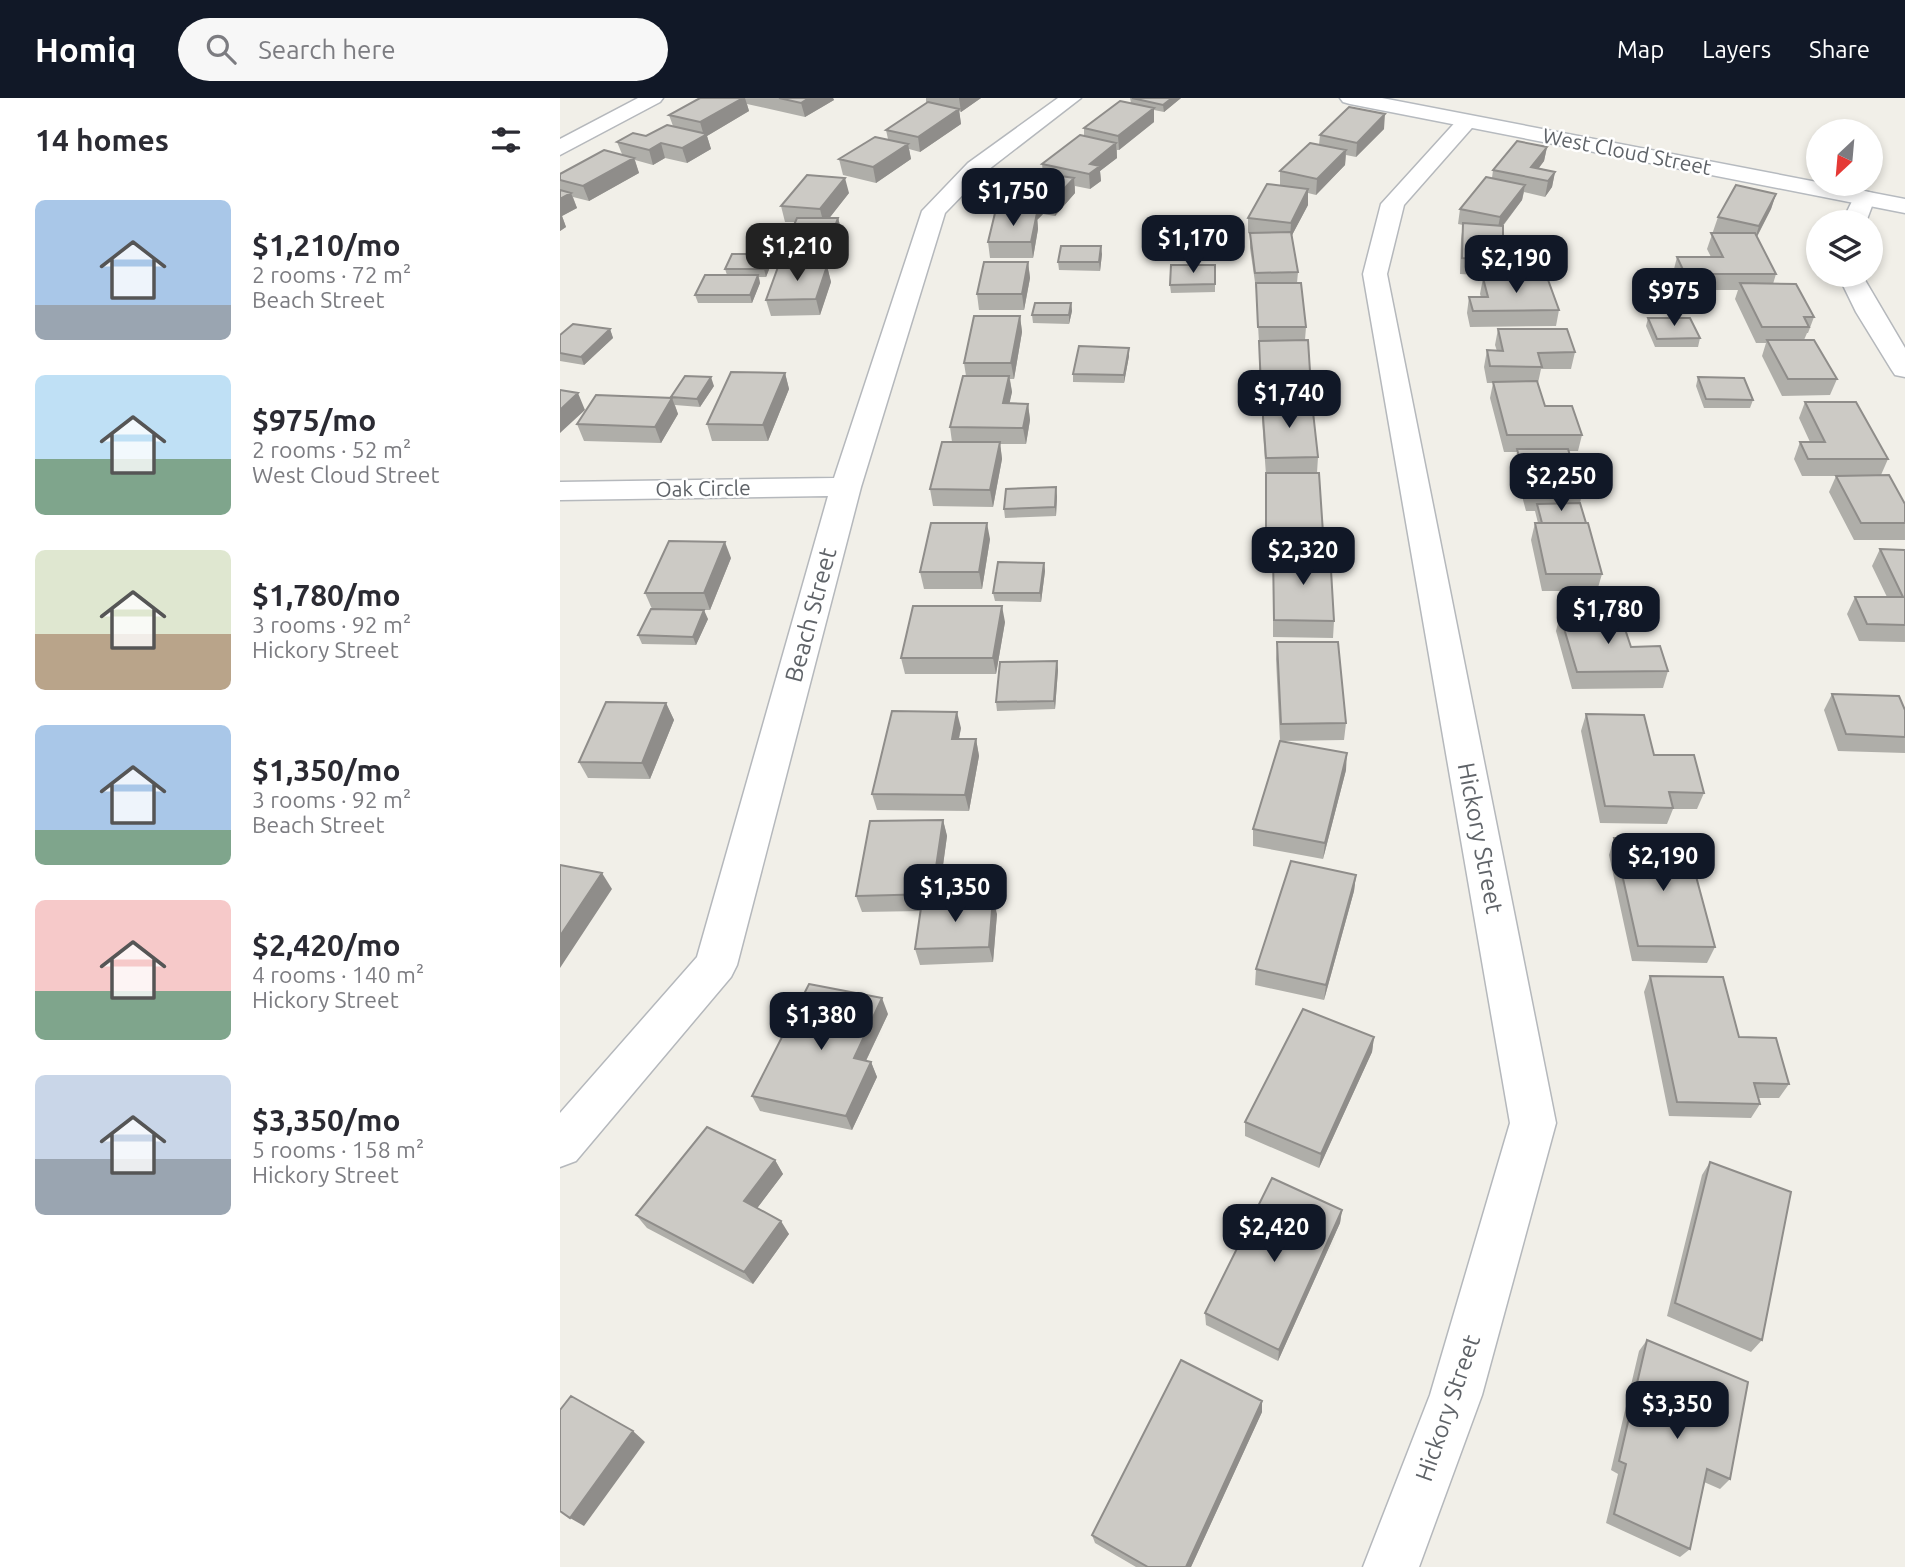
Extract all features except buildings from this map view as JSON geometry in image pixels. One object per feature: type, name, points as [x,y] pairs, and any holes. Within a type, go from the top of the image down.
[{"type":"street","points":[[560,148],[653,98]]},
{"type":"street","name":"Beach Street","points":[[560,1146],[716,965],[846,487],[933,211],[976,168],[1072,98]]},
{"type":"street","name":"West Cloud Street","points":[[1350,98],[1905,206]]},
{"type":"street","name":"Hickory Street","points":[[1391,1567],[1456,1395],[1533,1123],[1376,274],[1392,204],[1467,121]]},
{"type":"street","points":[[1859,210],[1864,198]]},
{"type":"street","points":[[1856,287],[1869,313],[1905,369]]},
{"type":"street","name":"Oak Circle","points":[[560,491],[846,487]]}]
